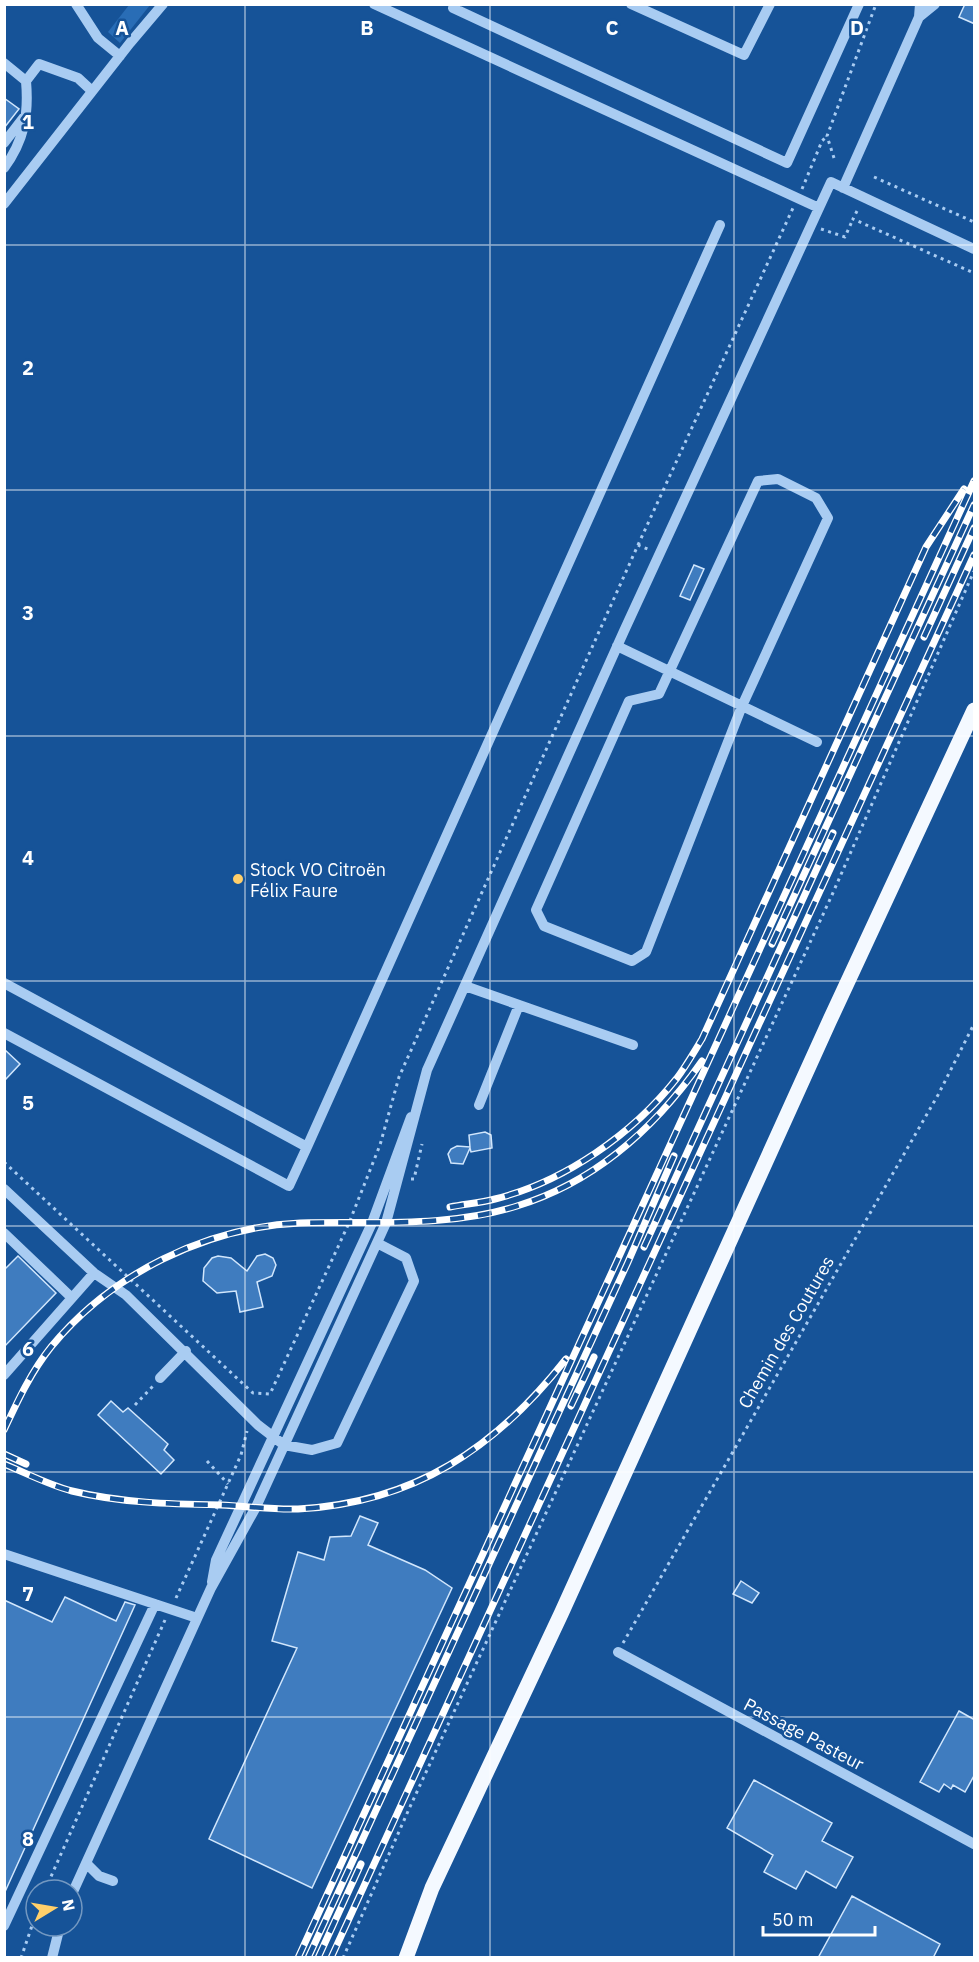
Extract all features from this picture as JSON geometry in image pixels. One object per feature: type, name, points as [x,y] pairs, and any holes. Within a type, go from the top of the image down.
[{"type":"main road","points":[[406,1958],[432,1888],[561,1614],[829,1022],[975,710]]},
{"type":"street","points":[[76,4],[98,38],[120,56]]},
{"type":"street","points":[[4,204],[120,56],[164,4]]},
{"type":"street","points":[[374,4],[819,208]]},
{"type":"street","points":[[456,4],[453,8],[787,163],[859,4]]},
{"type":"street","points":[[632,4],[744,55],[770,4]]},
{"type":"street","points":[[843,188],[919,17],[920,4]]},
{"type":"street","points":[[919,17],[935,4]]},
{"type":"street","points":[[4,63],[26,81]]},
{"type":"street","points":[[4,168],[20,146],[28,100],[26,81],[39,64],[78,78],[92,91]]},
{"type":"street","points":[[4,143],[25,116]]},
{"type":"street","points":[[79,1878],[211,1588],[240,1537],[377,1243],[401,1176],[415,1111],[427,1070],[617,646],[831,182],[975,249]]},
{"type":"street","points":[[4,1033],[289,1186],[720,225]]},
{"type":"street","points":[[778,479],[816,498],[828,518],[742,706],[646,952],[632,961],[544,926],[536,910],[629,701],[659,694],[670,672],[758,481],[778,479]]},
{"type":"street","points":[[617,646],[817,742]]},
{"type":"street","points":[[4,983],[307,1147]]},
{"type":"street","points":[[465,986],[633,1045]]},
{"type":"street","points":[[479,1105],[519,1005]]},
{"type":"street","points":[[211,1588],[216,1560],[372,1223],[406,1127],[415,1111]]},
{"type":"street","points":[[4,1189],[94,1273],[126,1295],[186,1351],[237,1406],[284,1445],[312,1450],[337,1443],[414,1281],[406,1258],[377,1243]]},
{"type":"street","points":[[6,1236],[72,1298]]},
{"type":"street","points":[[4,1375],[94,1273]]},
{"type":"street","points":[[160,1378],[186,1351]]},
{"type":"street","points":[[4,1554],[197,1618]]},
{"type":"street","points":[[4,1926],[155,1604]]},
{"type":"street","name":"Passage Pasteur","points":[[618,1652],[975,1844]]},
{"type":"street","points":[[86,1863],[99,1876],[113,1881]]},
{"type":"street","points":[[52,1958],[57,1938]]},
{"type":"path","points":[[4,1162],[253,1393],[270,1394],[328,1268],[380,1145],[399,1077],[638,544],[822,141],[827,136],[876,4]]},
{"type":"path","points":[[827,136],[834,158]]},
{"type":"path","points":[[874,177],[975,222]]},
{"type":"path","points":[[811,226],[845,237],[857,211]]},
{"type":"path","points":[[853,219],[975,273]]},
{"type":"path","points":[[638,544],[660,554]]},
{"type":"path","points":[[343,1958],[414,1799],[827,906],[975,571]]},
{"type":"path","name":"Chemin des Coutures","points":[[618,1652],[938,1095],[975,1024]]},
{"type":"path","points":[[407,1178],[414,1179],[424,1132]]},
{"type":"path","points":[[135,1405],[160,1378]]},
{"type":"path","points":[[50,1878],[228,1484],[248,1436],[246,1426]]},
{"type":"path","points":[[207,1461],[228,1484]]},
{"type":"path","points":[[21,1958],[28,1938]]},
{"type":"shaded area","points":[[129,5],[150,5],[120,43],[108,32]]},
{"type":"building","points":[[965,4],[975,4],[975,24],[959,17]]},
{"type":"building","points":[[4,98],[19,109],[4,128]]},
{"type":"building","points":[[694,565],[704,569],[690,600],[680,596]]},
{"type":"building","points":[[4,1049],[20,1064],[4,1081]]},
{"type":"building","points":[[485,1132],[491,1135],[492,1148],[471,1152],[470,1148],[463,1164],[451,1163],[448,1154],[451,1149],[457,1146],[470,1147],[469,1135]]},
{"type":"building","points":[[265,1254],[273,1258],[276,1265],[272,1276],[257,1282],[263,1307],[240,1312],[236,1291],[217,1293],[203,1281],[204,1268],[212,1258],[218,1256],[231,1258],[247,1271],[257,1256]]},
{"type":"building","points":[[18,1256],[56,1293],[4,1347],[4,1270]]},
{"type":"building","points":[[111,1401],[123,1412],[128,1408],[168,1444],[164,1450],[174,1460],[161,1474],[98,1415]]},
{"type":"building","points":[[360,1516],[378,1523],[368,1545],[425,1570],[452,1588],[312,1888],[209,1839],[297,1648],[272,1641],[298,1552],[324,1560],[330,1537],[351,1536]]},
{"type":"building","points":[[741,1581],[759,1593],[752,1603],[733,1594]]},
{"type":"building","points":[[65,1597],[116,1621],[125,1602],[135,1605],[4,1894],[4,1600],[52,1622]]},
{"type":"building","points":[[959,1711],[975,1720],[975,1774],[965,1792],[953,1785],[951,1789],[944,1784],[939,1792],[920,1782]]},
{"type":"building","points":[[754,1780],[832,1823],[822,1841],[853,1857],[836,1888],[806,1871],[796,1889],[764,1872],[773,1855],[727,1828]]},
{"type":"building","points":[[852,1896],[940,1944],[933,1958],[818,1958]]},
{"type":"railway","points":[[298,1958],[974,481]]},
{"type":"railway","points":[[450,1207],[521,1191],[571,1168],[595,1153],[640,1118],[680,1073],[702,1039],[926,547],[964,489]]},
{"type":"railway","points":[[772,944],[974,505]]},
{"type":"railway","points":[[924,637],[974,528]]},
{"type":"railway","points":[[331,1958],[974,555]]},
{"type":"railway","points":[[644,1247],[833,833]]},
{"type":"railway","points":[[4,1430],[37,1366],[75,1321],[102,1297],[163,1259],[196,1245],[265,1226],[300,1223],[437,1221],[491,1213],[545,1196],[598,1167],[622,1149],[665,1108],[702,1061]]},
{"type":"railway","points":[[308,1958],[628,1262],[674,1156]]},
{"type":"railway","points":[[571,1406],[594,1357]]},
{"type":"railway","points":[[4,1464],[63,1488],[90,1495],[127,1500],[288,1509],[340,1504],[379,1496],[449,1465],[481,1444],[511,1419],[566,1359]]},
{"type":"railway","points":[[4,1454],[26,1464]]},
{"type":"railway","points":[[318,1958],[361,1864]]},
{"type":"place","name":"Stock VO Citroën Félix Faure","points":[[238,879]]}]
